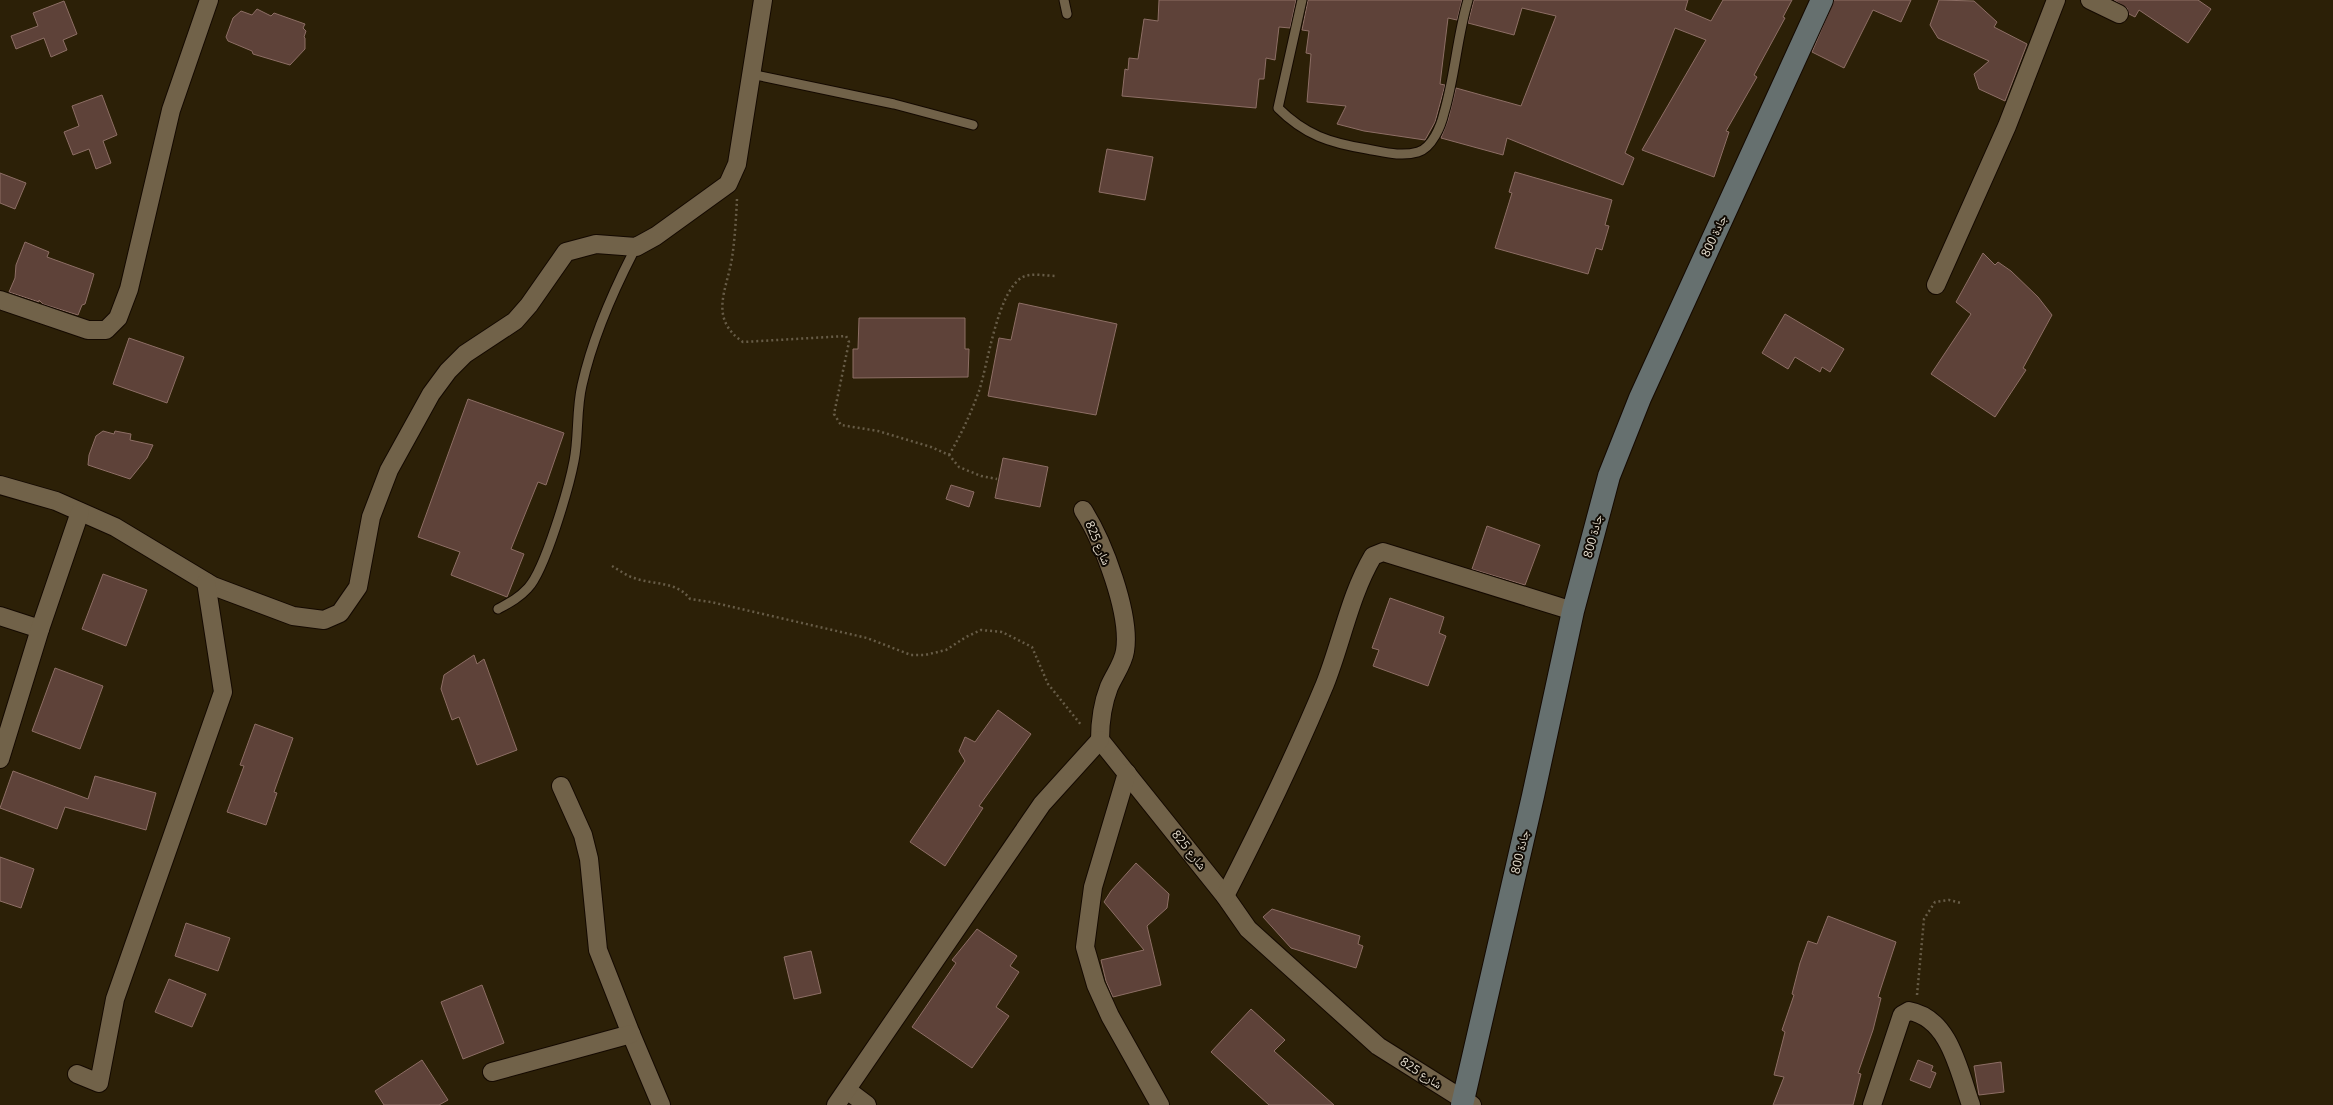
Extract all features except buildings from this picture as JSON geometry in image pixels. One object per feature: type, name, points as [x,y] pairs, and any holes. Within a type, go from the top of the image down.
[{"type":"main road","name":"جادة 800","points":[[1466,1103],[1572,611],[1609,476],[1638,405],[1822,0]]},
{"type":"street","points":[[0,300],[88,330],[106,330],[118,318],[129,289],[170,110],[208,0]]},
{"type":"street","points":[[0,485],[56,501],[115,527],[206,582],[293,616],[324,620],[340,613],[358,587],[370,517],[389,470],[431,394],[448,372],[478,344],[515,321],[529,305],[566,252],[596,244],[636,247],[656,236],[731,179],[738,164],[763,0]]},
{"type":"street","points":[[1936,285],[2007,126],[2056,0]]},
{"type":"street","points":[[2090,0],[2119,14]]},
{"type":"street","name":"شارع 825","points":[[1083,510],[1098,538],[1112,578],[1123,614],[1125,638],[1123,658],[1110,686],[1100,715],[1100,740],[1225,896],[1248,929],[1378,1046],[1466,1103]]},
{"type":"street","points":[[0,759],[40,629],[80,512]]},
{"type":"street","points":[[1225,896],[1279,791],[1325,682],[1352,602],[1373,556],[1383,552],[1572,611]]},
{"type":"street","points":[[77,1074],[99,1083],[115,1000],[223,692],[206,582]]},
{"type":"street","points":[[0,616],[40,629]]},
{"type":"street","points":[[836,1105],[1042,804],[1100,740]]},
{"type":"street","points":[[1127,773],[1093,887],[1086,947],[1096,985],[1110,1016],[1160,1105]]},
{"type":"street","points":[[561,786],[583,835],[589,859],[598,950],[631,1034],[662,1105]]},
{"type":"street","points":[[1872,1105],[1902,1015],[1905,1012],[1916,1012],[1930,1020],[1942,1032],[1971,1105]]},
{"type":"street","points":[[492,1072],[631,1034]]},
{"type":"street","points":[[847,1090],[867,1105]]},
{"type":"lane","points":[[1064,0],[1067,14]]},
{"type":"lane","points":[[1302,0],[1278,108],[1293,123],[1334,144],[1397,154],[1420,152],[1433,141],[1444,113],[1461,25],[1468,0]]},
{"type":"lane","points":[[751,74],[894,104],[973,125]]},
{"type":"lane","points":[[498,609],[516,599],[528,588],[537,575],[567,491],[573,468],[577,437],[579,399],[587,364],[609,302],[636,247]]},
{"type":"path","points":[[731,179],[737,196],[736,219],[732,259],[721,298],[723,317],[731,334],[743,342],[846,336],[849,342],[834,414],[836,420],[848,428],[878,431],[931,447],[949,455],[959,467],[981,476],[998,479]]},
{"type":"path","points":[[949,455],[979,391],[995,330],[1011,288],[1021,278],[1028,274],[1057,276]]},
{"type":"path","points":[[612,566],[634,578],[677,588],[685,592],[690,599],[711,602],[867,638],[911,655],[925,655],[946,650],[966,637],[981,630],[1002,632],[1032,647],[1048,684],[1078,722],[1100,740]]},
{"type":"path","points":[[1916,1012],[1924,919],[1935,902],[1950,900],[1961,903]]}]
